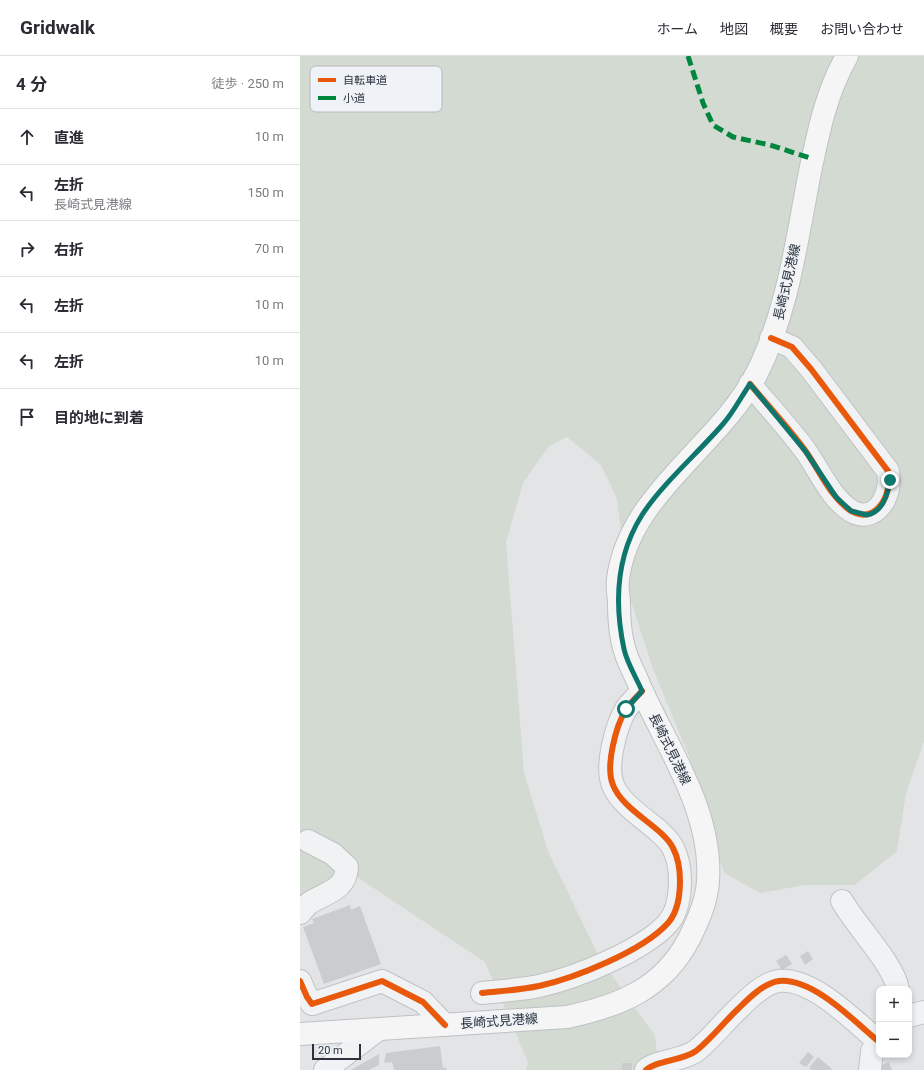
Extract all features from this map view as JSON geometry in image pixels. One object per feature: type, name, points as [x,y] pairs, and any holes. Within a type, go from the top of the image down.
[{"type":"main road","name":"長崎式見港線","points":[[300,1034],[567,1017],[594,1011],[622,1002],[647,989],[662,975],[683,951],[698,922],[706,894],[708,857],[702,825],[692,794],[642,691],[624,650],[619,615],[618,581],[623,556],[642,515],[654,499],[724,423],[756,374],[772,338],[781,312],[791,271],[825,105],[838,71],[847,56]]},
{"type":"street","points":[[750,384],[806,452],[836,497],[851,511],[858,514],[867,515],[878,510],[888,491],[890,480],[888,471],[811,369],[792,347],[772,338]]},
{"type":"street","points":[[482,993],[538,986],[587,970],[641,945],[668,923],[675,911],[680,886],[680,864],[672,846],[637,814],[613,785],[611,767],[615,734],[626,709],[642,691]]},
{"type":"street","points":[[300,912],[310,902],[337,888],[346,876],[347,867],[333,854],[308,841]]},
{"type":"street","points":[[842,901],[848,913],[888,968],[897,986]]},
{"type":"street","points":[[300,981],[312,1004],[382,981],[423,1002],[445,1025]]},
{"type":"street","points":[[646,1070],[694,1052],[708,1041],[726,1019],[743,1004],[762,989],[778,981],[796,982],[819,993],[876,1038]]},
{"type":"street","points":[[912,1015],[924,1012]]},
{"type":"street","points":[[325,1070],[379,1029]]},
{"type":"street","points":[[870,1070],[872,1051],[876,1044]]},
{"type":"shaded area","points":[[300,56],[924,56],[924,741],[906,793],[897,851],[855,885],[805,885],[760,893],[724,873],[690,759],[653,669],[629,595],[617,499],[601,465],[567,437],[549,446],[523,483],[506,542],[524,773],[548,851],[599,957],[655,1036],[659,1070],[526,1070],[528,1062],[485,962],[348,871],[300,909]]},
{"type":"building","points":[[350,905],[351,910],[360,906],[381,964],[324,984],[303,927],[314,923],[312,919]]},
{"type":"building","points":[[808,951],[813,959],[805,965],[800,956]]},
{"type":"building","points":[[786,955],[792,964],[782,970],[776,961]]},
{"type":"building","points":[[440,1046],[443,1068],[446,1067],[446,1070],[394,1070],[392,1062],[384,1063],[386,1053]]},
{"type":"building","points":[[808,1052],[814,1057],[806,1067],[799,1063]]},
{"type":"building","points":[[379,1054],[379,1065],[369,1070],[351,1070]]},
{"type":"building","points":[[818,1057],[832,1069],[811,1070],[809,1068]]},
{"type":"building","points":[[889,1062],[892,1070],[880,1070],[879,1066]]},
{"type":"building","points":[[622,1063],[632,1063],[632,1070],[622,1070]]},
{"type":"marked path","points":[[688,56],[703,103],[713,125],[733,137],[770,145],[813,159]]},
{"type":"cycle path","points":[[750,384],[787,427],[807,453],[826,484],[844,506],[856,513],[866,514],[874,511],[881,505],[888,489],[888,471],[811,369],[792,347],[771,338]]},
{"type":"cycle path","points":[[482,993],[539,986],[589,970],[642,944],[657,933],[673,916],[677,907],[680,886],[679,865],[673,848],[661,833],[625,803],[613,785],[611,777],[611,757],[615,736],[622,716],[629,704],[642,691]]},
{"type":"cycle path","points":[[300,981],[312,1004],[382,981],[423,1002],[445,1025]]},
{"type":"cycle path","points":[[646,1070],[656,1064],[684,1057],[696,1051],[752,996],[762,988],[773,982],[779,981],[792,982],[805,986],[819,993],[845,1012],[876,1039]]},
{"type":"route","points":[[626,709],[642,691],[624,650],[619,615],[618,581],[623,556],[642,515],[654,499],[724,423],[750,384],[806,452],[836,497],[851,511],[858,514],[867,515],[878,510],[888,491],[890,480]]}]
